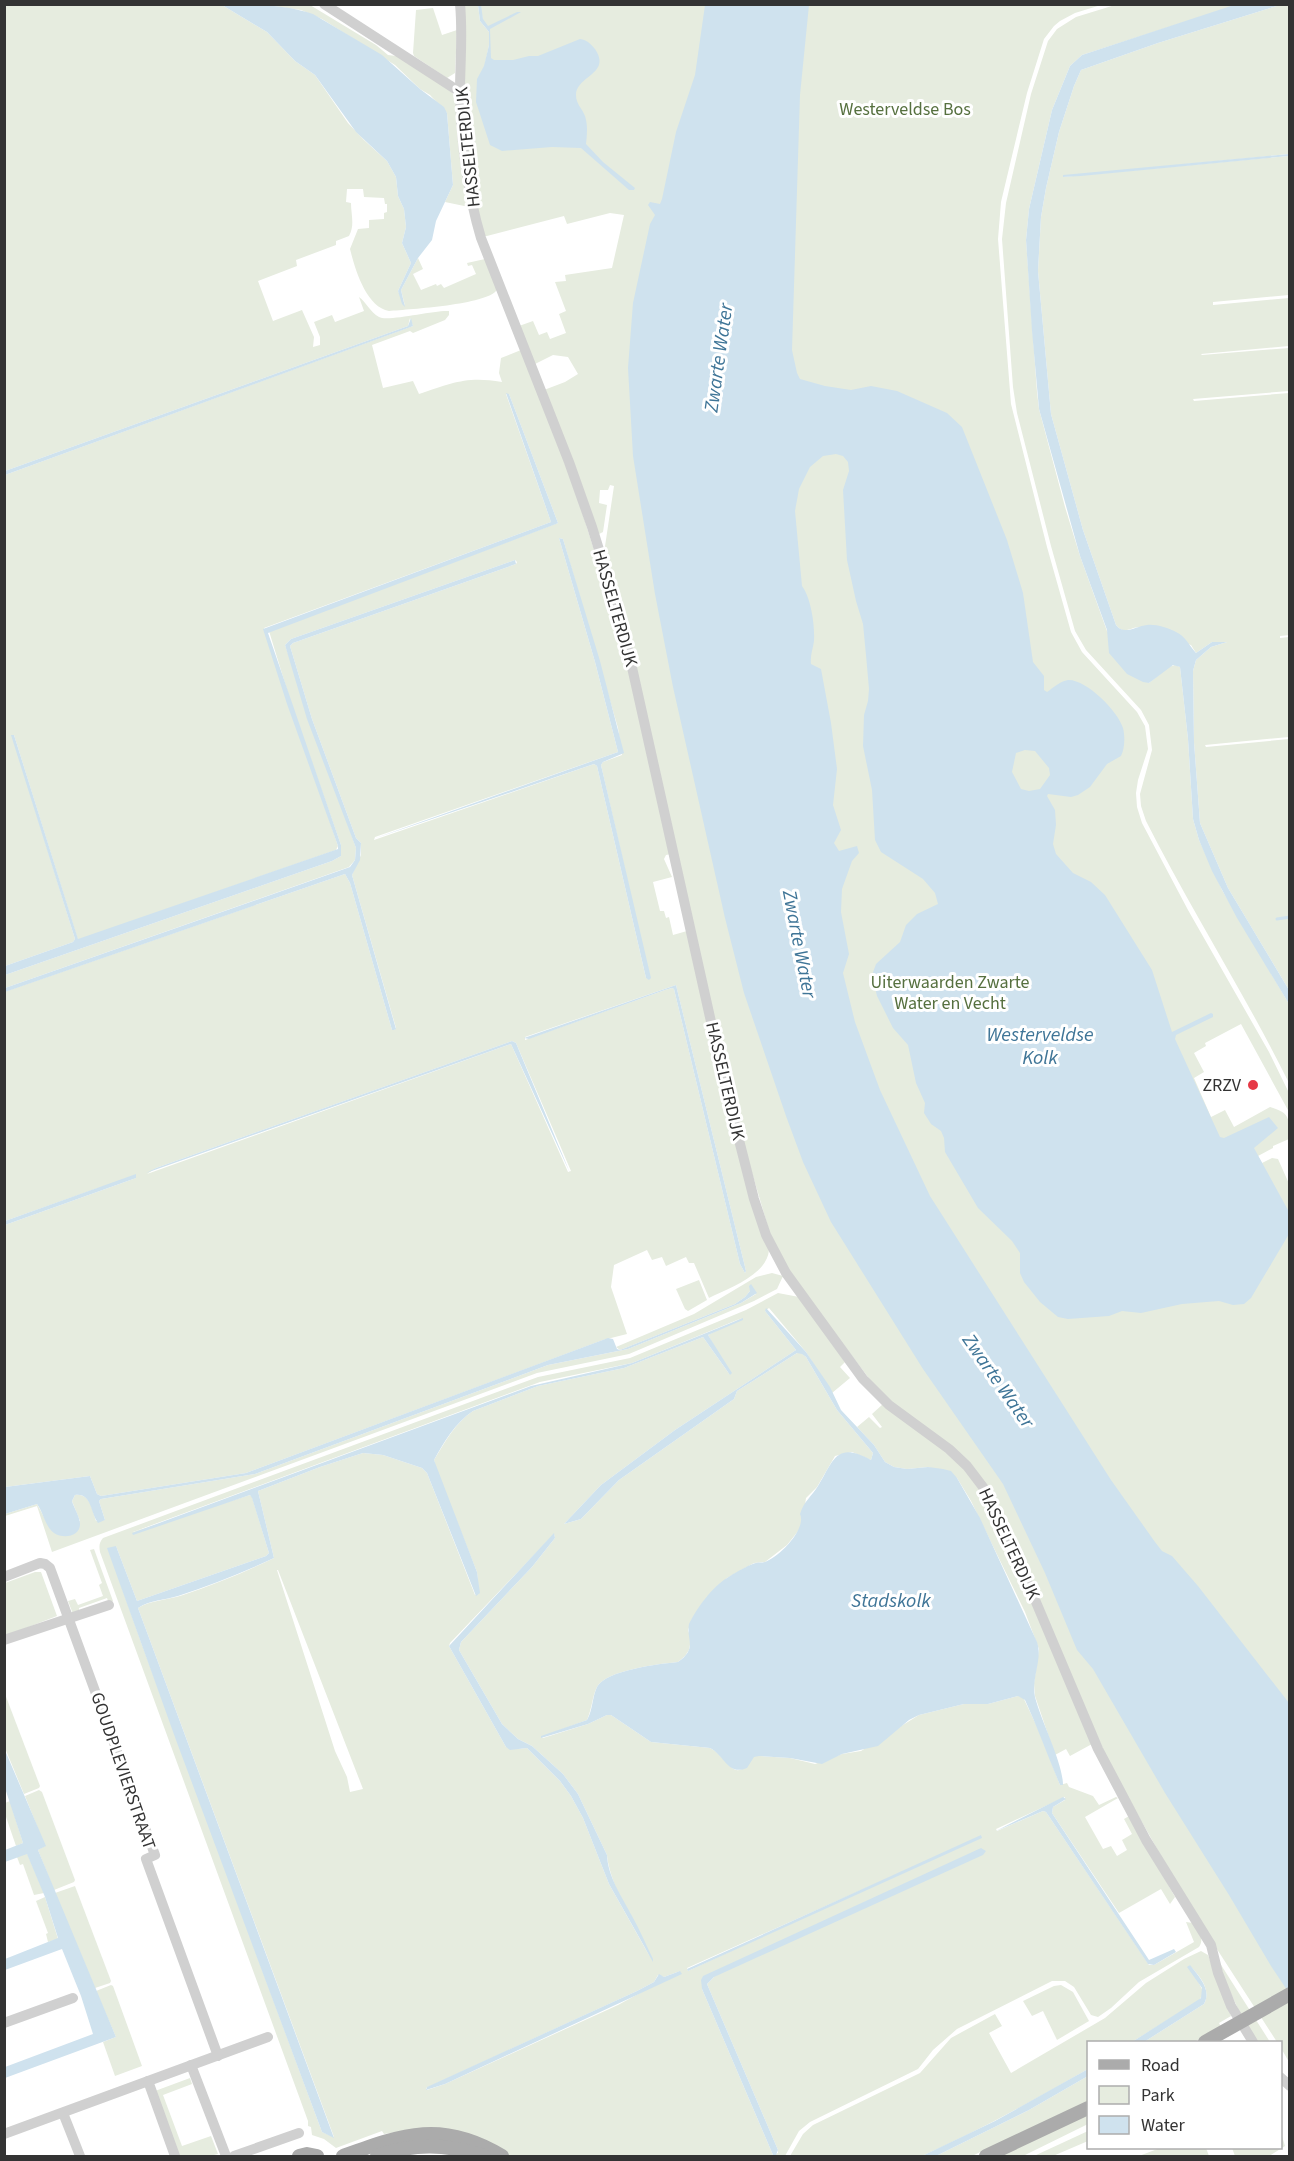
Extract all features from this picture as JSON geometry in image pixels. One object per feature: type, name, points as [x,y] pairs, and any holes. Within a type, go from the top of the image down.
[{"type":"main road","points":[[1208,2041],[1290,1994]]},
{"type":"main road","points":[[986,2157],[1087,2109]]},
{"type":"main road","points":[[344,2157],[398,2137],[423,2133],[467,2140],[502,2157]]},
{"type":"main road","points":[[378,2157],[406,2148],[435,2146],[466,2151],[484,2157]]},
{"type":"main road","points":[[299,2157],[307,2154],[317,2157]]},
{"type":"street","points":[[324,4],[460,92]]},
{"type":"street","name":"HASSELTERDIJK","points":[[460,4],[462,34],[460,92],[468,182],[476,222],[592,527],[623,627],[726,1089],[754,1199],[766,1234],[786,1273],[863,1379],[889,1405],[956,1455],[983,1487],[1010,1542],[1098,1749],[1146,1840],[1211,1945],[1218,1973],[1231,2006],[1252,2041]]},
{"type":"street","name":"GOUDPLEVIERSTRAAT","points":[[4,1576],[40,1563],[48,1566],[155,1855],[146,1859],[218,2056]]},
{"type":"street","points":[[4,1640],[109,1605]]},
{"type":"street","points":[[4,2023],[73,1998]]},
{"type":"street","points":[[4,2134],[268,2037]]},
{"type":"street","points":[[191,2065],[226,2157]]},
{"type":"street","points":[[148,2081],[175,2157]]},
{"type":"street","points":[[63,2113],[80,2157]]},
{"type":"street","points":[[234,2157],[299,2133]]},
{"type":"green space","points":[[5,5],[222,5],[267,32],[295,61],[315,75],[348,123],[387,161],[396,177],[398,196],[404,209],[406,227],[402,243],[411,263],[398,291],[405,306],[401,290],[418,258],[423,269],[413,274],[421,290],[436,284],[437,286],[441,284],[444,288],[476,274],[472,265],[468,266],[467,263],[485,259],[497,290],[490,295],[464,303],[389,311],[381,308],[368,295],[363,286],[350,249],[358,229],[369,228],[369,220],[384,219],[387,204],[384,198],[364,197],[363,189],[347,189],[346,202],[351,203],[352,220],[349,236],[336,241],[336,245],[296,260],[297,266],[258,281],[273,321],[302,310],[314,337],[313,347],[320,345],[320,337],[314,322],[332,315],[335,322],[364,311],[359,297],[376,315],[384,318],[449,311],[445,320],[413,333],[410,331],[372,345],[383,388],[413,381],[419,394],[469,380],[502,382],[499,373],[501,358],[521,350],[570,474],[619,629],[671,854],[666,855],[664,859],[672,877],[653,882],[660,911],[664,911],[666,918],[669,917],[673,935],[687,931],[769,1250],[762,1267],[746,1280],[709,1298],[694,1263],[689,1263],[686,1257],[666,1266],[662,1257],[652,1260],[647,1250],[614,1265],[611,1287],[627,1334],[603,1340],[246,1473],[101,1496],[97,1494],[90,1476],[5,1487],[5,1225],[136,1178],[98,1188],[5,1221],[4,992],[345,874],[350,883],[392,1030],[394,1030],[396,1028],[352,875],[361,855],[361,843],[356,838],[312,719],[290,646],[517,562],[515,560],[291,639],[285,645],[356,848],[355,860],[349,867],[5,988],[5,975],[341,856],[341,845],[291,703],[269,631],[558,523],[509,394],[506,394],[551,522],[264,628],[338,846],[336,850],[78,940],[14,735],[12,735],[75,939],[73,942],[5,966],[5,475],[413,326],[410,318],[408,326],[5,471]],"holes":[[[559,538],[563,539],[618,728],[622,755],[603,762],[601,765],[650,979],[646,978],[597,766],[594,764],[374,840],[375,837],[618,752]],[[676,985],[745,1273],[740,1264],[674,989],[665,990],[525,1040],[525,1037]],[[512,1041],[516,1043],[571,1171],[568,1172],[511,1044],[147,1174],[156,1168]]]},
{"type":"green space","points":[[266,5],[310,5],[376,45],[388,55],[404,57],[451,91],[455,97],[469,207],[445,202],[453,185],[447,113],[430,95],[420,89],[395,65],[322,19],[301,10]]},
{"type":"green space","name":"Uiterwaarden Zwarte Water en Vecht","points":[[463,5],[478,5],[480,21],[489,32],[485,64],[489,60],[490,31],[484,25],[480,5],[1101,5],[1075,13],[1060,21],[1044,39],[1027,93],[1001,202],[998,239],[1011,404],[1071,632],[1082,652],[1137,712],[1145,726],[1148,749],[1136,793],[1142,823],[1188,910],[1269,1052],[1289,1093],[1289,1112],[1241,1024],[1205,1043],[1206,1046],[1194,1053],[1204,1072],[1194,1078],[1211,1117],[1225,1110],[1234,1127],[1270,1107],[1285,1114],[1289,1126],[1289,1139],[1258,1156],[1262,1163],[1272,1158],[1278,1159],[1290,1186],[1289,1214],[1267,1174],[1290,1222],[1289,2062],[1282,2050],[1282,2041],[1276,2041],[1191,1909],[1111,1767],[990,1492],[877,1389],[791,1275],[771,1237],[745,1149],[604,553],[614,486],[610,485],[608,490],[600,490],[599,503],[607,505],[603,532],[599,534],[544,390],[578,374],[568,357],[553,355],[535,364],[519,326],[533,321],[539,335],[547,332],[550,339],[566,333],[559,314],[566,311],[555,282],[566,281],[565,275],[612,268],[624,215],[610,213],[567,224],[564,216],[483,237],[467,160]]},
{"type":"green space","points":[[1115,5],[1237,5],[1082,55],[1070,66],[1052,110],[1029,209],[1026,240],[1039,409],[1080,556],[1107,631],[1149,683],[1168,667],[1175,665],[1180,667],[1188,739],[1193,819],[1199,840],[1222,890],[1289,1004],[1289,1083],[1146,821],[1140,794],[1152,750],[1149,725],[1141,710],[1086,650],[1075,631],[1017,413],[1002,239],[1006,203],[1031,94],[1048,41],[1057,29],[1076,17]]},
{"type":"green space","points":[[1280,5],[1289,5],[1289,154],[1063,177],[1289,156],[1289,295],[1213,302],[1213,305],[1289,298],[1289,346],[1201,354],[1289,348],[1289,391],[1193,399],[1194,401],[1289,393],[1290,635],[1280,636],[1280,638],[1289,637],[1289,737],[1205,745],[1206,747],[1289,739],[1289,990],[1228,888],[1200,823],[1194,742],[1193,671],[1196,660],[1211,647],[1227,642],[1212,642],[1196,653],[1191,645],[1152,630],[1137,627],[1122,630],[1116,625],[1083,530],[1051,414],[1038,271],[1041,217],[1046,188],[1059,132],[1081,70]]},
{"type":"green space","points":[[433,8],[442,35],[457,30],[455,73],[447,78],[414,56],[413,53],[416,10]]},
{"type":"green space","points":[[772,1273],[783,1276],[777,1289],[629,1354],[537,1373],[52,1552],[37,1506],[5,1516],[5,1514],[37,1504],[51,1530],[80,1521],[72,1501],[75,1495],[87,1499],[96,1521],[105,1520],[99,1501],[101,1499],[255,1474],[548,1365],[628,1349],[741,1303],[756,1294],[750,1291],[735,1304],[620,1350],[616,1347],[694,1314],[756,1277]]},
{"type":"green space","points":[[699,1280],[707,1300],[688,1311],[676,1289]]},
{"type":"green space","points":[[778,1293],[799,1297],[845,1362],[840,1367],[850,1378],[832,1393],[806,1352],[769,1308],[765,1311],[796,1350],[675,1430],[601,1485],[564,1524],[581,1519],[619,1480],[734,1399],[737,1391],[800,1352],[806,1357],[837,1410],[873,1453],[871,1460],[852,1452],[835,1456],[817,1487],[806,1498],[802,1526],[787,1545],[765,1562],[754,1563],[727,1578],[712,1592],[692,1619],[688,1630],[691,1639],[689,1650],[678,1662],[634,1669],[611,1676],[597,1687],[587,1720],[541,1737],[611,1715],[651,1742],[710,1748],[736,1770],[747,1765],[754,1756],[790,1758],[815,1764],[842,1754],[861,1751],[919,1715],[964,1704],[988,1704],[1018,1696],[1023,1697],[1060,1785],[1067,1783],[1069,1787],[1093,1796],[1099,1805],[1118,1798],[1085,1817],[1103,1849],[1111,1846],[1117,1856],[1127,1850],[1122,1840],[1132,1834],[1124,1819],[1129,1816],[1175,1897],[1170,1904],[1161,1889],[1119,1913],[1052,1813],[1053,1807],[1065,1800],[1065,1797],[996,1829],[997,1831],[1043,1811],[1046,1812],[1149,1965],[1154,1965],[1194,1942],[1186,1922],[1193,1923],[1200,1935],[1201,1944],[1139,1982],[1098,2017],[1091,2015],[1074,1987],[1065,1981],[1052,1981],[957,2029],[933,2050],[918,2069],[810,2122],[799,2131],[785,2156],[508,2156],[397,2132],[384,2134],[382,2131],[336,2148],[324,2139],[312,2135],[311,2127],[308,2126],[100,1552],[101,1541],[103,1538],[538,1377],[630,1358],[746,1310]],"holes":[[[742,1318],[708,1335],[730,1375],[703,1337],[624,1368],[538,1386],[473,1411],[461,1421],[434,1460],[477,1572],[479,1593],[475,1595],[427,1473],[422,1468],[383,1455],[363,1453],[258,1491],[274,1558],[206,1587],[177,1597],[148,1603],[138,1608],[334,2137],[322,2132],[141,1642],[122,1588],[116,1546],[137,1601],[266,1556],[269,1553],[250,1495],[133,1532],[540,1382],[632,1363]],[[554,1534],[555,1538],[532,1567],[461,1642],[459,1650],[502,1724],[518,1739],[532,1746],[563,1774],[578,1794],[607,1855],[618,1892],[650,1957],[609,1884],[583,1818],[571,1796],[560,1781],[527,1748],[506,1747],[449,1646]],[[277,1570],[363,1789],[350,1792],[347,1777],[335,1751]],[[982,1836],[688,1971],[687,1968]],[[680,1971],[618,2005],[445,2084],[427,2090],[426,2088],[637,1991],[654,1982],[658,1975],[664,1977]],[[703,1976],[714,1977],[707,1984],[778,2150],[778,2153],[773,2155],[702,1989]]]},
{"type":"green space","points":[[883,1404],[935,1442],[969,1472],[996,1519],[1092,1744],[1070,1756],[1066,1749],[1055,1755],[1035,1696],[1034,1683],[1039,1649],[1025,1612],[971,1501],[957,1478],[928,1467],[907,1469],[894,1467],[885,1462],[874,1445],[857,1427],[869,1417],[880,1428],[882,1427],[872,1414]]},
{"type":"green space","points":[[94,1549],[113,1601],[109,1604],[107,1598],[79,1608],[79,1611],[73,1614],[68,1601],[75,1599],[78,1605],[103,1596],[99,1585],[102,1583],[90,1550]]},
{"type":"green space","points":[[41,1572],[57,1616],[5,1636],[5,1583]]},
{"type":"green space","points":[[5,1694],[40,1786],[24,1794],[5,1748]]},
{"type":"green space","points":[[39,1790],[42,1792],[75,1880],[54,1890],[38,1850],[45,1846],[25,1796]]},
{"type":"green space","points":[[10,1801],[23,1843],[16,1846],[5,1814],[5,1803]]},
{"type":"green space","points":[[27,1853],[44,1893],[34,1895],[23,1864],[20,1865],[17,1857]]},
{"type":"green space","points":[[75,1886],[111,1981],[95,1988],[55,1893]]},
{"type":"green space","points":[[45,1897],[58,1939],[48,1942],[46,1934],[48,1933],[36,1901]]},
{"type":"green space","points":[[1201,1951],[1208,1955],[1231,2016],[1219,2023],[1221,2027],[1196,2041],[1146,2041],[1204,2004],[1205,1988],[1189,1965],[1202,1989],[1203,1995],[1198,2001],[1134,2041],[1087,2041],[1087,2070],[1006,2115],[943,2146],[922,2156],[790,2156],[803,2134],[813,2125],[920,2073],[951,2038],[995,2014],[1002,2026],[989,2033],[1011,2073],[1105,2018],[1146,1983]]},
{"type":"green space","points":[[1216,1957],[1269,2041],[1257,2041],[1234,2001]]},
{"type":"green space","points":[[111,1985],[142,2066],[115,2076],[103,2042],[116,2037],[96,1991]]},
{"type":"green space","points":[[1061,1985],[1073,1992],[1089,2021],[1057,2040],[1043,2011],[1032,2016],[1023,2001]]},
{"type":"green space","points":[[1087,2077],[1087,2101],[972,2156],[936,2156],[1029,2110]]},
{"type":"green space","points":[[190,2078],[192,2084],[163,2095],[182,2146],[211,2136],[218,2154],[179,2156],[155,2091]]},
{"type":"green space","points":[[1087,2114],[1087,2124],[1023,2156],[1001,2156]]},
{"type":"green space","points":[[1087,2131],[1087,2141],[1053,2156],[1034,2156]]},
{"type":"green space","points":[[1157,2149],[1206,2149],[1209,2156],[1139,2156]]},
{"type":"green space","points":[[1232,2149],[1280,2149],[1269,2156],[1235,2156]]},
{"type":"water","points":[[1237,4],[1280,5],[1081,70],[1059,132],[1046,188],[1041,217],[1038,271],[1051,414],[1083,530],[1116,625],[1123,630],[1147,625],[1166,628],[1182,636],[1196,653],[1212,642],[1227,642],[1211,647],[1196,660],[1193,671],[1194,742],[1200,823],[1228,888],[1289,990],[1289,1004],[1237,918],[1212,871],[1199,840],[1193,819],[1188,739],[1180,667],[1173,665],[1149,683],[1143,682],[1127,674],[1109,653],[1107,630],[1080,556],[1039,409],[1026,240],[1029,209],[1052,110],[1070,66],[1082,55]]},
{"type":"water","points":[[222,5],[280,6],[313,14],[382,55],[444,107],[447,113],[453,185],[436,221],[432,240],[418,258],[401,290],[405,307],[398,291],[411,263],[402,243],[406,227],[404,209],[398,196],[396,177],[387,161],[356,132],[315,75],[295,61],[267,32]]},
{"type":"water","points":[[478,5],[481,5],[483,19],[488,26],[521,12],[490,29],[491,58],[494,60],[538,56],[580,39],[587,41],[593,47],[599,57],[599,64],[596,70],[581,83],[576,95],[586,119],[586,144],[603,162],[635,188],[634,190],[629,190],[581,148],[552,147],[502,151],[490,145],[476,102],[477,79],[484,66],[489,45],[489,32],[480,21]]},
{"type":"water","name":"Uiterwaarden Zwarte Water en Vecht","points":[[705,5],[809,5],[800,95],[792,350],[797,373],[800,379],[825,386],[851,390],[871,386],[897,391],[947,413],[962,427],[1007,540],[1023,593],[1033,662],[1044,676],[1044,690],[1047,692],[1059,683],[1068,680],[1075,681],[1100,697],[1115,713],[1123,728],[1124,742],[1121,756],[1107,764],[1090,787],[1071,797],[1048,794],[1055,810],[1056,825],[1053,844],[1056,854],[1073,873],[1091,882],[1105,895],[1152,970],[1172,1032],[1213,1014],[1213,1017],[1176,1035],[1175,1039],[1220,1137],[1224,1138],[1269,1117],[1278,1128],[1254,1148],[1288,1210],[1289,1234],[1251,1298],[1244,1304],[1233,1305],[1219,1301],[1182,1304],[1141,1313],[1122,1311],[1109,1316],[1068,1319],[1058,1317],[1040,1302],[1024,1282],[1020,1273],[1020,1253],[1012,1241],[978,1208],[945,1152],[941,1131],[931,1124],[924,1113],[925,1103],[916,1083],[908,1045],[893,1028],[877,996],[872,975],[876,964],[900,942],[906,925],[917,914],[938,904],[935,893],[923,879],[881,852],[875,840],[872,790],[863,746],[864,715],[869,689],[863,624],[847,560],[843,490],[849,471],[848,462],[843,456],[836,454],[823,456],[810,467],[799,489],[795,511],[802,586],[810,604],[814,627],[811,664],[821,669],[837,769],[833,805],[841,830],[834,843],[839,851],[857,846],[859,853],[852,861],[842,889],[841,912],[849,954],[843,973],[855,1022],[880,1090],[930,1196],[1111,1480],[1162,1551],[1172,1556],[1198,1586],[1289,1703],[1289,1993],[1165,1793],[1093,1669],[1077,1650],[1045,1573],[1003,1484],[923,1369],[831,1222],[803,1162],[744,993],[673,687],[655,594],[633,456],[628,368],[633,303],[650,224],[655,215],[648,205],[650,202],[660,204],[662,199],[676,132],[695,75]],"holes":[[[1025,750],[1035,751],[1049,768],[1050,775],[1040,789],[1029,791],[1021,789],[1012,772],[1016,753]]]},
{"type":"water","points":[[1289,154],[1289,156],[1063,177],[1063,175]]},
{"type":"water","points":[[411,318],[413,326],[408,328],[5,475],[5,471],[408,326]]},
{"type":"water","points":[[506,393],[509,394],[558,523],[268,633],[341,845],[341,856],[5,975],[5,966],[73,942],[75,939],[11,735],[14,735],[78,939],[338,849],[263,629],[551,522]]},
{"type":"water","points":[[559,538],[563,539],[600,661],[624,753],[601,765],[651,978],[649,980],[646,978],[597,766],[594,764],[373,839],[618,752]]},
{"type":"water","points":[[515,560],[516,564],[290,646],[312,719],[356,838],[361,843],[360,860],[352,875],[396,1029],[392,1030],[350,883],[345,874],[5,992],[5,988],[350,867],[355,860],[356,848],[307,719],[285,645],[291,639]]},
{"type":"water","points":[[676,985],[745,1273],[740,1264],[674,989],[665,990],[529,1039],[524,1038]]},
{"type":"water","points":[[512,1041],[516,1043],[570,1173],[511,1044],[146,1173],[156,1168]]},
{"type":"water","points":[[136,1174],[136,1178],[5,1225],[5,1221]]},
{"type":"water","points":[[751,1284],[757,1293],[741,1303],[628,1349],[548,1365],[255,1474],[101,1499],[99,1501],[105,1520],[98,1523],[88,1500],[81,1495],[75,1495],[72,1501],[80,1524],[77,1532],[70,1536],[58,1535],[51,1531],[37,1504],[5,1514],[5,1487],[90,1476],[97,1494],[101,1496],[246,1473],[608,1338],[613,1339],[617,1349],[620,1350],[735,1304],[750,1291]]},
{"type":"water","name":"Stadskolk","points":[[766,1308],[806,1352],[830,1387],[841,1410],[874,1445],[885,1462],[894,1467],[907,1469],[928,1467],[943,1469],[951,1471],[957,1478],[980,1518],[1037,1642],[1039,1655],[1034,1683],[1035,1697],[1056,1754],[1063,1785],[1060,1785],[1025,1700],[1018,1696],[988,1704],[964,1704],[919,1715],[909,1720],[878,1746],[842,1754],[822,1764],[790,1758],[759,1756],[754,1757],[747,1768],[735,1769],[710,1748],[651,1742],[611,1715],[541,1738],[541,1736],[587,1720],[597,1687],[602,1681],[634,1669],[678,1662],[684,1657],[690,1644],[689,1624],[705,1598],[730,1576],[750,1565],[771,1559],[784,1549],[796,1534],[804,1506],[837,1456],[850,1452],[871,1460],[873,1453],[837,1410],[806,1357],[797,1353],[737,1391],[734,1399],[619,1480],[581,1519],[564,1524],[601,1485],[675,1430],[796,1350],[765,1311]]},
{"type":"water","points":[[743,1318],[708,1335],[732,1373],[730,1375],[703,1337],[624,1368],[538,1386],[473,1411],[455,1427],[434,1460],[477,1572],[480,1593],[476,1596],[427,1473],[422,1468],[383,1455],[363,1453],[258,1491],[274,1558],[203,1587],[147,1603],[138,1608],[334,2138],[322,2132],[107,1548],[116,1546],[137,1601],[266,1556],[269,1553],[250,1495],[133,1535],[132,1533],[531,1386],[632,1363]]},
{"type":"water","points":[[554,1533],[555,1538],[532,1567],[461,1642],[459,1650],[502,1724],[518,1739],[532,1746],[563,1774],[578,1794],[607,1855],[616,1887],[638,1927],[653,1962],[609,1884],[583,1818],[571,1796],[560,1781],[527,1748],[510,1750],[506,1747],[449,1646]]},
{"type":"water","points":[[4,1748],[46,1846],[38,1850],[116,2037],[5,2078],[5,2067],[93,2034],[62,1949],[5,1970],[5,1959],[58,1938],[45,1897],[27,1854],[5,1862],[5,1850],[23,1843],[5,1788]]},
{"type":"water","points":[[1063,1797],[1066,1799],[1053,1807],[1052,1813],[1149,1960],[1174,1949],[1176,1952],[1154,1965],[1148,1964],[1046,1812],[1043,1811],[996,1831]]},
{"type":"water","points":[[981,1835],[982,1838],[688,1971],[687,1969]]},
{"type":"water","points":[[981,1848],[986,1851],[983,1855],[714,1977],[707,1984],[778,2150],[776,2155],[773,2155],[702,1989],[703,1976]]},
{"type":"water","points":[[1190,1965],[1205,1988],[1204,2004],[1146,2041],[1134,2041],[1201,1998],[1202,1988],[1187,1967]]},
{"type":"water","points":[[680,1971],[682,1974],[445,2084],[426,2090],[427,2087],[637,1991],[654,1982],[659,1974],[664,1977]]},
{"type":"water","points":[[1087,2070],[1087,2077],[1029,2110],[936,2156],[922,2156],[995,2121]]},
{"type":"waterway","points":[[1277,919],[1290,917]]},
{"type":"place","name":"ZRZV","points":[[1253,1085]]},
{"type":"park label","name":"Westerveldse Bos","points":[[905,109]]},
{"type":"water label","name":"Zwarte Water","points":[[719,358]]},
{"type":"water label","name":"Zwarte Water","points":[[799,944]]},
{"type":"water label","name":"Westerveldse Kolk","points":[[1040,1046]]},
{"type":"water label","name":"Zwarte Water","points":[[998,1381]]}]
